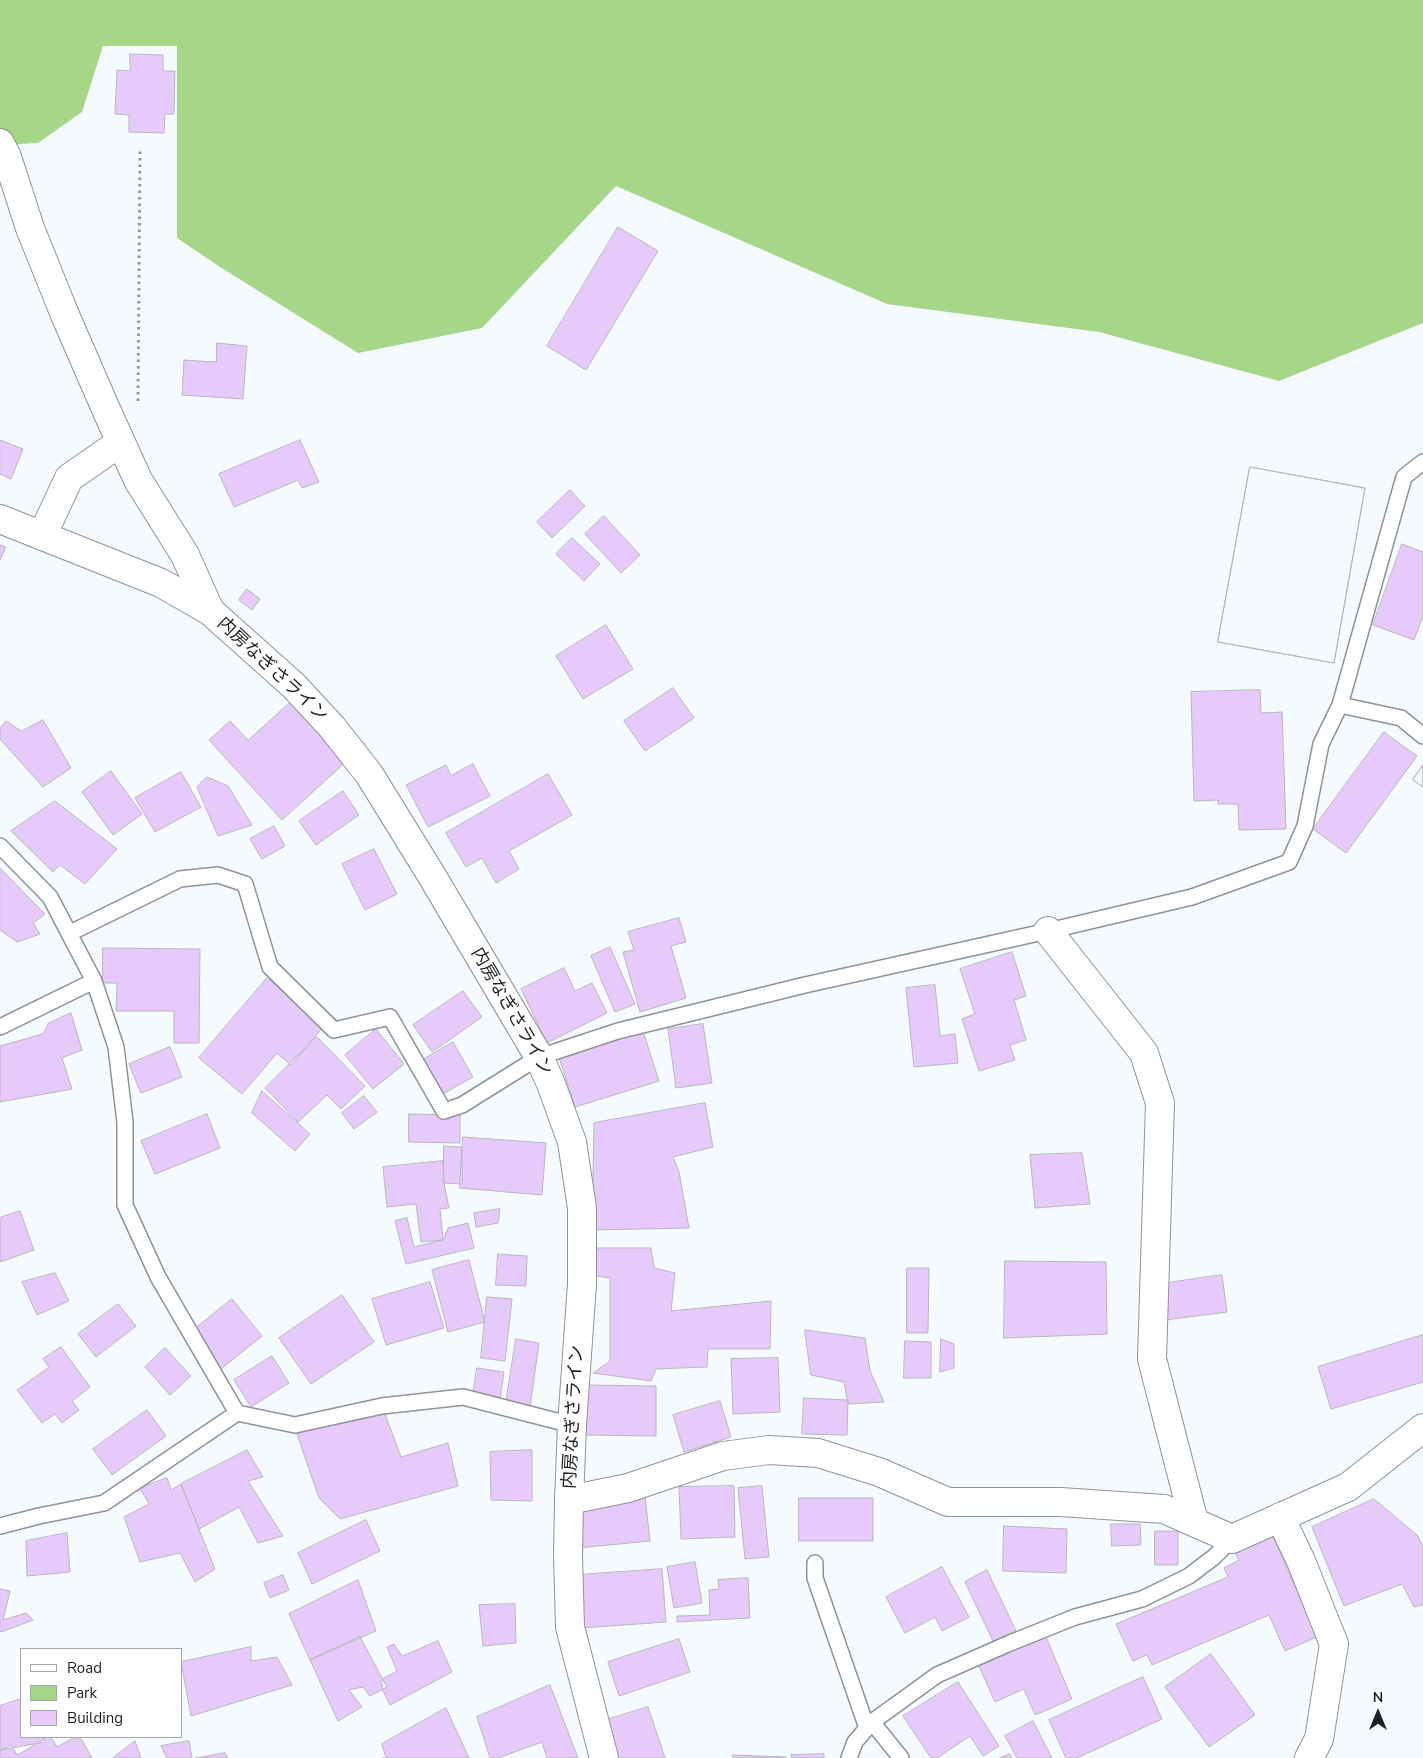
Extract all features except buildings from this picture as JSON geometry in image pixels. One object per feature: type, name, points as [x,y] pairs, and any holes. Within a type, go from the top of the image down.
[{"type":"main road","points":[[0,142],[7,157],[30,228],[65,315],[138,480],[184,555],[210,611]]},
{"type":"main road","points":[[42,536],[69,478],[121,442]]},
{"type":"main road","name":"内房なぎさライン","points":[[0,519],[161,583],[210,611],[294,686],[332,727],[369,774],[539,1057],[572,1142],[582,1208],[582,1284],[572,1425],[569,1500],[570,1627],[604,1758]]},
{"type":"main road","points":[[1048,931],[1144,1054],[1160,1103],[1152,1359],[1194,1522]]},
{"type":"main road","points":[[569,1500],[628,1488],[723,1456],[769,1450],[818,1453],[879,1472],[948,1502],[1060,1502],[1164,1508],[1232,1539],[1348,1487],[1423,1428]]},
{"type":"main road","points":[[1280,1517],[1334,1644],[1319,1739],[1309,1758]]},
{"type":"lane","points":[[70,933],[180,879],[218,875],[245,884],[270,967],[334,1030],[390,1017],[444,1111],[462,1105],[539,1057],[618,1031],[786,989],[1192,897],[1289,862],[1305,826],[1321,744],[1340,705],[1404,477],[1423,462]]},
{"type":"lane","points":[[1340,705],[1401,718],[1423,736]]},
{"type":"lane","points":[[0,846],[50,897],[94,981],[116,1047],[125,1122],[125,1205],[158,1277],[237,1413]]},
{"type":"lane","points":[[0,1027],[94,981]]},
{"type":"lane","points":[[0,1526],[104,1503],[237,1413],[295,1425],[382,1406],[463,1397],[572,1425]]},
{"type":"lane","points":[[849,1758],[855,1742],[870,1725],[937,1676],[1010,1643],[1075,1617],[1142,1599],[1190,1576],[1214,1557],[1232,1539]]},
{"type":"lane","points":[[815,1563],[815,1578],[870,1725],[901,1758]]},
{"type":"path","points":[[138,402],[140,151]]},
{"type":"green space","points":[[0,0],[1423,0],[1423,323],[1279,381],[1099,332],[887,304],[616,186],[482,328],[358,353],[177,238],[177,46],[103,46],[82,112],[38,143],[0,145]]}]
